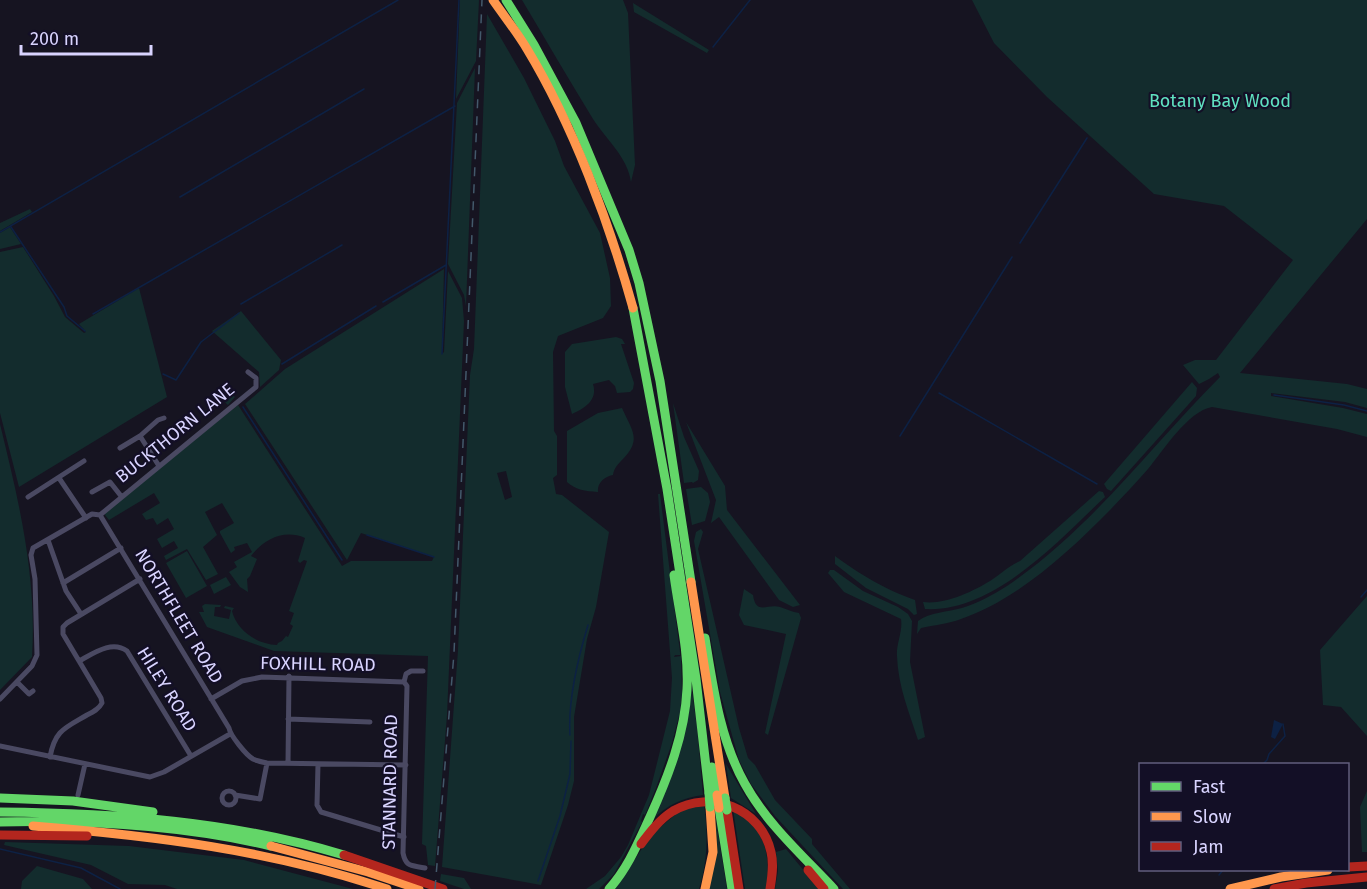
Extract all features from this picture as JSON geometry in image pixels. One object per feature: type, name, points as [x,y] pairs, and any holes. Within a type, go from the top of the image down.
[{"type":"highway","points":[[493,0],[527,49],[568,128],[613,240],[637,324],[732,889]]},
{"type":"highway","points":[[506,0],[534,45],[576,123],[629,250],[650,331],[714,684],[736,766],[744,782],[768,816],[834,889]]},
{"type":"highway","points":[[609,889],[623,871],[655,805],[680,733],[686,700],[684,651],[662,488],[660,453]]},
{"type":"highway","points":[[677,482],[679,510],[702,657],[719,808],[740,889]]},
{"type":"highway","points":[[702,657],[730,764],[743,790],[824,889]]},
{"type":"highway","points":[[0,798],[73,801],[129,808],[189,822]]},
{"type":"highway","points":[[633,852],[656,825],[672,811],[698,801],[723,801],[751,818],[766,838],[772,862],[770,889]]},
{"type":"highway","points":[[705,889],[719,808]]},
{"type":"highway","points":[[0,812],[99,813],[189,822],[254,832],[307,844],[380,865],[442,889]]},
{"type":"highway","points":[[0,823],[57,821],[127,824],[215,834],[305,853],[349,865],[419,889]]},
{"type":"highway","points":[[0,823],[230,847],[314,866],[387,889]]},
{"type":"highway","points":[[0,835],[138,837]]},
{"type":"highway","points":[[1349,867],[1367,866]]},
{"type":"highway","points":[[1230,889],[1281,877],[1321,871]]},
{"type":"highway","points":[[1274,889],[1306,883],[1367,877]]},
{"type":"street","name":"BUCKTHORN LANE","points":[[100,515],[256,387],[256,378],[248,372]]},
{"type":"street","points":[[120,448],[164,418]]},
{"type":"street","points":[[140,436],[159,466]]},
{"type":"street","points":[[28,497],[84,461]]},
{"type":"street","points":[[58,478],[86,518]]},
{"type":"street","points":[[92,492],[110,482],[121,496]]},
{"type":"street","points":[[0,699],[32,666],[37,657],[35,579],[31,552],[37,544],[92,514],[100,515]]},
{"type":"street","name":"NORTHFLEET ROAD","points":[[100,515],[229,728],[230,734],[247,755],[254,760],[267,763]]},
{"type":"street","points":[[48,540],[63,583],[81,614]]},
{"type":"street","points":[[63,583],[121,548]]},
{"type":"street","points":[[50,756],[53,742],[59,732],[102,705],[101,698],[62,631],[65,624],[140,579]]},
{"type":"street","name":"HILEY ROAD","points":[[79,661],[110,647],[120,647],[127,651],[191,756]]},
{"type":"street","points":[[404,682],[406,674],[411,671],[423,672]]},
{"type":"street","points":[[288,763],[289,676]]},
{"type":"street","name":"FOXHILL ROAD","points":[[211,699],[250,678],[289,676],[404,682]]},
{"type":"street","points":[[17,682],[29,694],[33,691]]},
{"type":"street","name":"STANNARD ROAD","points":[[404,682],[407,686],[405,861],[410,865],[425,868]]},
{"type":"street","points":[[288,719],[370,722]]},
{"type":"street","points":[[0,746],[150,777],[164,772],[230,734]]},
{"type":"street","points":[[235,795],[260,799],[267,763],[406,765]]},
{"type":"street","points":[[78,795],[85,764]]},
{"type":"street","points":[[318,764],[317,805],[321,812],[404,837]]},
{"type":"green space","points":[[460,0],[479,0],[476,61],[456,99]]},
{"type":"green space","points":[[522,0],[623,0],[628,13],[635,165],[631,182],[626,165],[593,119]]},
{"type":"green space","name":"Botany Bay Wood","points":[[972,0],[1367,0],[1367,219],[1240,373],[1347,384],[1367,389],[1367,408],[1345,402],[1271,393],[1271,396],[1367,414],[1367,437],[1337,429],[1212,407],[1203,410],[1185,424],[1111,509],[1042,573],[982,611],[956,621],[921,628],[917,634],[918,621],[923,618],[968,606],[1007,586],[1037,564],[1093,513],[1220,377],[1218,373],[1199,384],[1183,365],[1195,360],[1216,360],[1293,260],[1224,206],[1154,194],[1047,97],[994,43]]},
{"type":"green space","points":[[633,3],[709,50],[707,53],[634,12]]},
{"type":"green space","points":[[487,14],[524,78],[555,141],[564,166],[600,233],[610,278],[611,306],[603,318],[558,336],[553,352],[557,475],[553,478],[556,494],[562,495],[609,532],[574,717],[574,781],[541,885],[442,867],[458,650],[470,375],[474,349]],"holes":[[[506,471],[512,497],[505,500],[497,473]]]},
{"type":"green space","points":[[475,68],[466,306],[464,295],[448,264],[457,103]]},
{"type":"green space","points":[[30,209],[32,212],[0,231],[0,223]]},
{"type":"green space","points":[[10,227],[21,244],[0,249],[0,233]]},
{"type":"green space","points":[[23,247],[65,317],[84,333],[86,332],[79,324],[139,288],[167,397],[19,487],[0,413],[0,252]]},
{"type":"green space","points":[[444,269],[442,354],[444,352],[448,271],[462,298],[464,321],[447,715],[435,866],[428,865],[426,846],[422,844],[428,656],[274,651],[207,627],[199,612],[204,612],[202,606],[205,604],[221,605],[215,607],[214,616],[229,619],[231,610],[224,608],[225,606],[234,608],[232,611],[238,625],[255,639],[277,645],[286,636],[288,637],[293,626],[290,624],[294,613],[289,611],[307,561],[300,563],[298,561],[305,538],[297,535],[282,535],[268,540],[256,550],[251,556],[257,559],[247,579],[248,592],[240,587],[229,572],[237,567],[234,562],[252,552],[247,543],[234,547],[235,550],[231,553],[220,531],[234,523],[222,503],[205,512],[217,535],[203,547],[218,574],[206,580],[187,549],[166,560],[164,556],[178,548],[174,541],[162,548],[157,539],[174,529],[168,518],[157,525],[153,518],[146,520],[142,514],[160,503],[154,493],[109,520],[105,515],[106,511],[238,405],[342,566],[351,561],[432,561],[434,557],[361,533],[347,560],[245,404],[285,369]]},
{"type":"green space","points":[[241,311],[281,360],[279,370],[260,387],[259,372],[212,331]]},
{"type":"green space","points":[[616,337],[622,339],[625,344],[621,344],[634,383],[633,389],[630,392],[617,393],[615,386],[609,380],[593,384],[592,399],[586,406],[572,414],[565,387],[565,352],[572,344]]},
{"type":"green space","points":[[1192,382],[1197,388],[1196,396],[1111,491],[1107,489],[1104,484]]},
{"type":"green space","points":[[223,386],[235,397],[228,405],[216,394]]},
{"type":"green space","points":[[673,403],[684,437],[699,471],[698,480],[693,483],[684,483]]},
{"type":"green space","points":[[622,408],[632,429],[634,440],[629,452],[616,466],[613,475],[600,483],[598,492],[581,490],[570,485],[567,482],[567,431],[598,413]]},
{"type":"green space","points":[[686,422],[725,486],[727,510],[800,605],[793,607],[779,600],[719,517],[711,523],[716,500]]},
{"type":"green space","points":[[0,424],[25,539],[33,627],[32,657],[0,690]]},
{"type":"green space","points":[[701,487],[708,493],[710,502],[705,521],[692,525],[686,489]]},
{"type":"green space","points":[[1099,491],[1103,492],[1105,497],[1024,571],[976,599],[951,607],[925,609],[923,602],[940,602],[966,593],[990,581],[1020,561]]},
{"type":"green space","points":[[658,494],[660,494],[680,652],[680,655],[674,657],[681,656],[680,712],[672,743],[645,815],[643,814],[642,822],[614,874],[599,889],[586,889],[605,876],[628,845],[649,795],[670,711],[672,678]]},
{"type":"green space","points":[[701,529],[703,532],[698,549],[748,758],[755,765],[775,800],[812,839],[812,844],[850,889],[843,889],[775,816],[751,784],[739,760],[720,692],[694,541],[696,532]]},
{"type":"green space","points":[[187,551],[207,586],[186,598],[166,563]]},
{"type":"green space","points":[[835,556],[873,581],[915,600],[917,614],[914,615],[908,609],[866,588],[835,564]]},
{"type":"green space","points":[[834,570],[863,591],[898,607],[908,614],[912,621],[910,662],[925,737],[918,740],[899,678],[897,651],[901,619],[844,592],[828,573]]},
{"type":"green space","points":[[226,577],[231,585],[214,594],[210,585]]},
{"type":"green space","points":[[744,589],[753,595],[760,607],[780,607],[799,613],[801,618],[768,735],[765,733],[786,634],[744,625],[739,615]]},
{"type":"green space","points":[[1367,596],[1367,736],[1341,707],[1323,705],[1320,650]]},
{"type":"green space","points":[[690,677],[703,795],[675,803],[652,820],[662,797]]},
{"type":"green space","points":[[726,764],[756,814],[731,798]]},
{"type":"green space","points":[[1367,791],[1367,852],[1362,852],[1360,807]]},
{"type":"green space","points":[[704,804],[706,847],[699,889],[615,889],[651,835],[683,808]]},
{"type":"green space","points":[[714,808],[727,889],[707,889]]},
{"type":"green space","points":[[733,809],[753,825],[764,843],[768,864],[767,889],[745,889]]},
{"type":"green space","points":[[5,842],[129,846],[244,860],[353,889],[177,889],[165,885],[128,884],[91,865],[4,845]]},
{"type":"green space","points":[[786,849],[819,889],[775,889],[778,871],[776,852]]},
{"type":"green space","points":[[37,866],[83,879],[92,889],[21,889],[22,881]]},
{"type":"green space","points":[[441,874],[464,878],[471,889],[440,881]]},
{"type":"water","points":[[1274,720],[1283,724],[1275,739],[1271,737]]},
{"type":"waterway","points":[[0,232],[398,0]]},
{"type":"waterway","points":[[442,354],[459,0]]},
{"type":"waterway","points":[[713,47],[750,0]]},
{"type":"waterway","points":[[180,197],[364,89]]},
{"type":"waterway","points":[[93,314],[455,106]]},
{"type":"waterway","points":[[1020,243],[1087,138]]},
{"type":"waterway","points":[[11,227],[64,307],[67,316],[85,331]]},
{"type":"waterway","points":[[241,304],[342,245]]},
{"type":"waterway","points":[[900,436],[1012,257]]},
{"type":"waterway","points":[[383,302],[446,265]]},
{"type":"waterway","points":[[282,364],[376,306]]},
{"type":"waterway","points":[[163,374],[176,380],[201,342],[239,313]]},
{"type":"waterway","points":[[939,393],[1097,484]]},
{"type":"waterway","points":[[1274,395],[1344,405],[1367,411]]},
{"type":"waterway","points":[[243,407],[342,560]]},
{"type":"waterway","points":[[367,535],[434,557]]},
{"type":"waterway","points":[[1361,597],[1367,590]]},
{"type":"waterway","points":[[570,735],[574,680],[588,625]]},
{"type":"waterway","points":[[1264,763],[1285,736],[1283,724]]},
{"type":"waterway","points":[[538,881],[560,816],[570,774],[571,741]]},
{"type":"waterway","points":[[0,849],[81,868],[120,889]]},
{"type":"waterway","points":[[1219,875],[1222,871]]},
{"type":"railway","points":[[435,889],[454,653],[482,0]]},
{"type":"traffic: fast","points":[[506,0],[534,45],[576,123],[629,250],[639,283],[660,381],[691,582]]},
{"type":"traffic: fast","points":[[633,308],[667,489],[696,679],[709,793]]},
{"type":"traffic: fast","points":[[609,889],[627,864],[650,817],[669,771],[683,722],[686,706],[687,660],[674,575]]},
{"type":"traffic: fast","points":[[705,638],[723,731],[736,767],[764,813],[834,889]]},
{"type":"traffic: fast","points":[[712,767],[717,795]]},
{"type":"traffic: fast","points":[[709,793],[710,807]]},
{"type":"traffic: fast","points":[[0,798],[73,801],[153,812]]},
{"type":"traffic: fast","points":[[725,798],[727,810]]},
{"type":"traffic: fast","points":[[719,808],[732,889]]},
{"type":"traffic: fast","points":[[0,812],[87,814],[174,821],[259,834],[344,855]]},
{"type":"traffic: fast","points":[[0,822],[136,825],[204,833],[271,846]]},
{"type":"traffic: slow","points":[[493,0],[527,49],[560,109],[601,208],[633,308]]},
{"type":"traffic: slow","points":[[691,582],[725,798]]},
{"type":"traffic: slow","points":[[717,795],[719,808]]},
{"type":"traffic: slow","points":[[705,889],[713,852],[710,807]]},
{"type":"traffic: slow","points":[[33,826],[168,840],[212,847],[299,864],[387,889]]},
{"type":"traffic: slow","points":[[271,846],[368,872],[419,889]]},
{"type":"traffic: slow","points":[[1230,889],[1281,877],[1321,871]]},
{"type":"traffic: jam","points":[[641,844],[652,830],[673,811],[703,802],[732,807],[746,814],[757,824],[765,837],[772,861],[770,889]]},
{"type":"traffic: jam","points":[[727,810],[739,889]]},
{"type":"traffic: jam","points":[[0,835],[87,836]]},
{"type":"traffic: jam","points":[[344,855],[443,889]]},
{"type":"traffic: jam","points":[[1349,867],[1367,866]]},
{"type":"traffic: jam","points":[[808,870],[824,889]]},
{"type":"traffic: jam","points":[[1274,889],[1306,883],[1367,877]]}]
